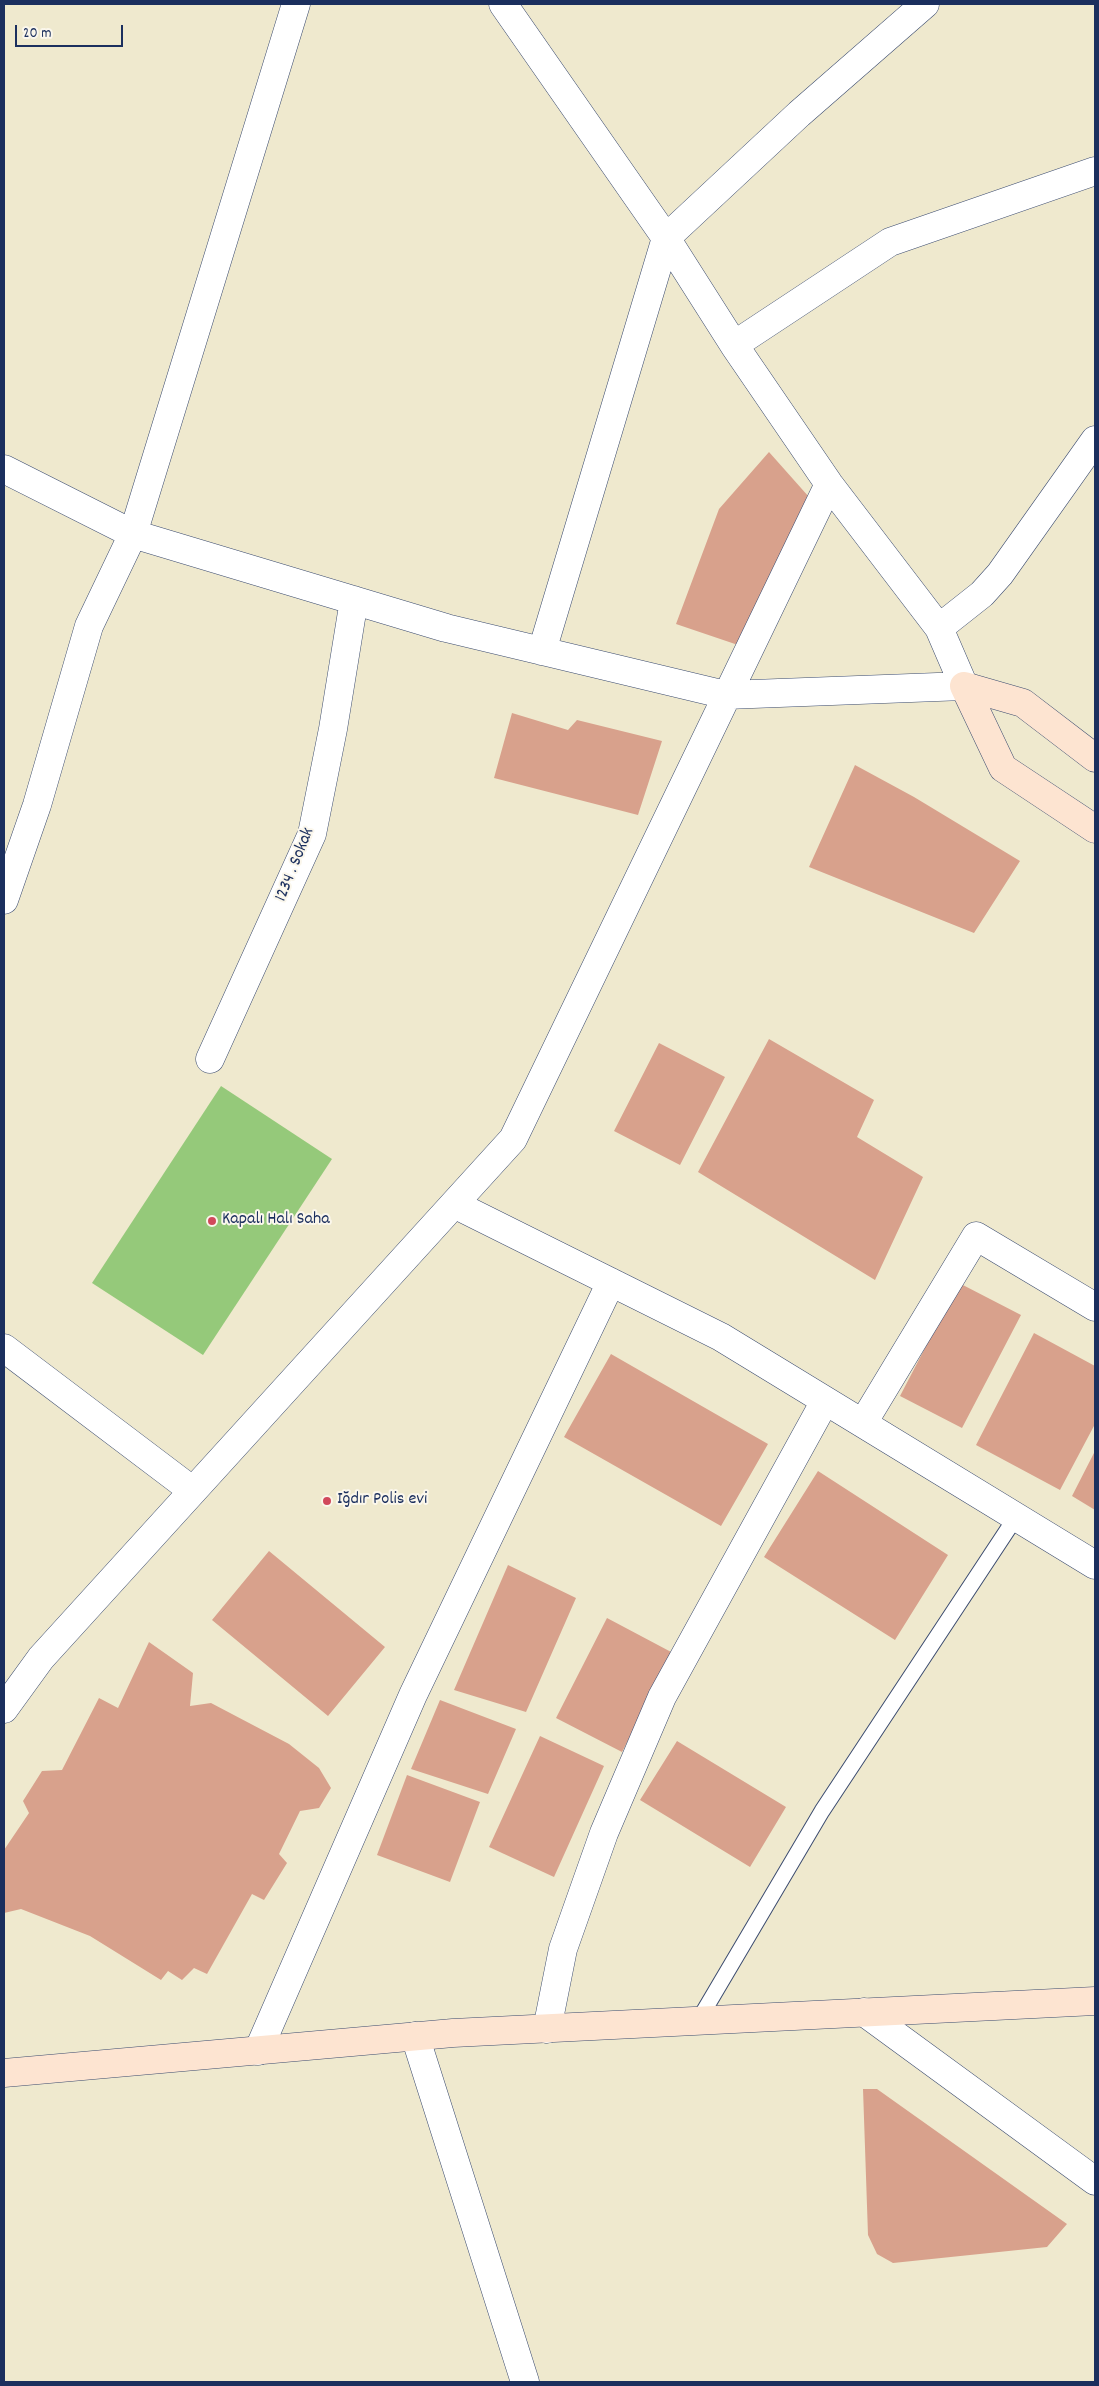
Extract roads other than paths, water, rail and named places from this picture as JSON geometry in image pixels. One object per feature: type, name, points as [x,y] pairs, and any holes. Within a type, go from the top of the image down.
[{"type":"street","points":[[4,900],[37,805],[89,626],[133,534],[296,4]]},
{"type":"street","points":[[503,4],[666,238],[734,345],[829,484],[939,628],[1003,768],[1095,829]]},
{"type":"street","points":[[542,651],[666,238],[799,114],[925,4]]},
{"type":"street","points":[[734,345],[890,242],[1095,171]]},
{"type":"street","points":[[939,628],[982,594],[1000,574],[1095,440]]},
{"type":"street","points":[[4,469],[133,534],[446,628],[726,695],[964,686],[1023,703],[1095,758]]},
{"type":"street","points":[[4,1708],[41,1658],[513,1139],[829,484]]},
{"type":"street","name":"1234 . Sokak","points":[[210,1059],[312,834],[333,729],[354,600]]},
{"type":"street","points":[[454,1204],[721,1337],[1095,1565]]},
{"type":"street","points":[[863,1423],[976,1236],[1095,1307]]},
{"type":"street","points":[[258,2050],[413,1695],[611,1282]]},
{"type":"street","points":[[4,1348],[193,1491]]},
{"type":"street","points":[[547,2029],[566,1940],[604,1833],[662,1697],[825,1401]]},
{"type":"street","points":[[4,2073],[415,2036],[1095,2001]]},
{"type":"street","points":[[864,2012],[1095,2181]]},
{"type":"street","points":[[415,2036],[526,2382]]},
{"type":"lane","points":[[698,2021],[822,1811],[1016,1517]]},
{"type":"place","name":"Kapalı Halı Saha","points":[[212,1221]]},
{"type":"place","name":"Iğdır Polis evi","points":[[327,1501]]}]
